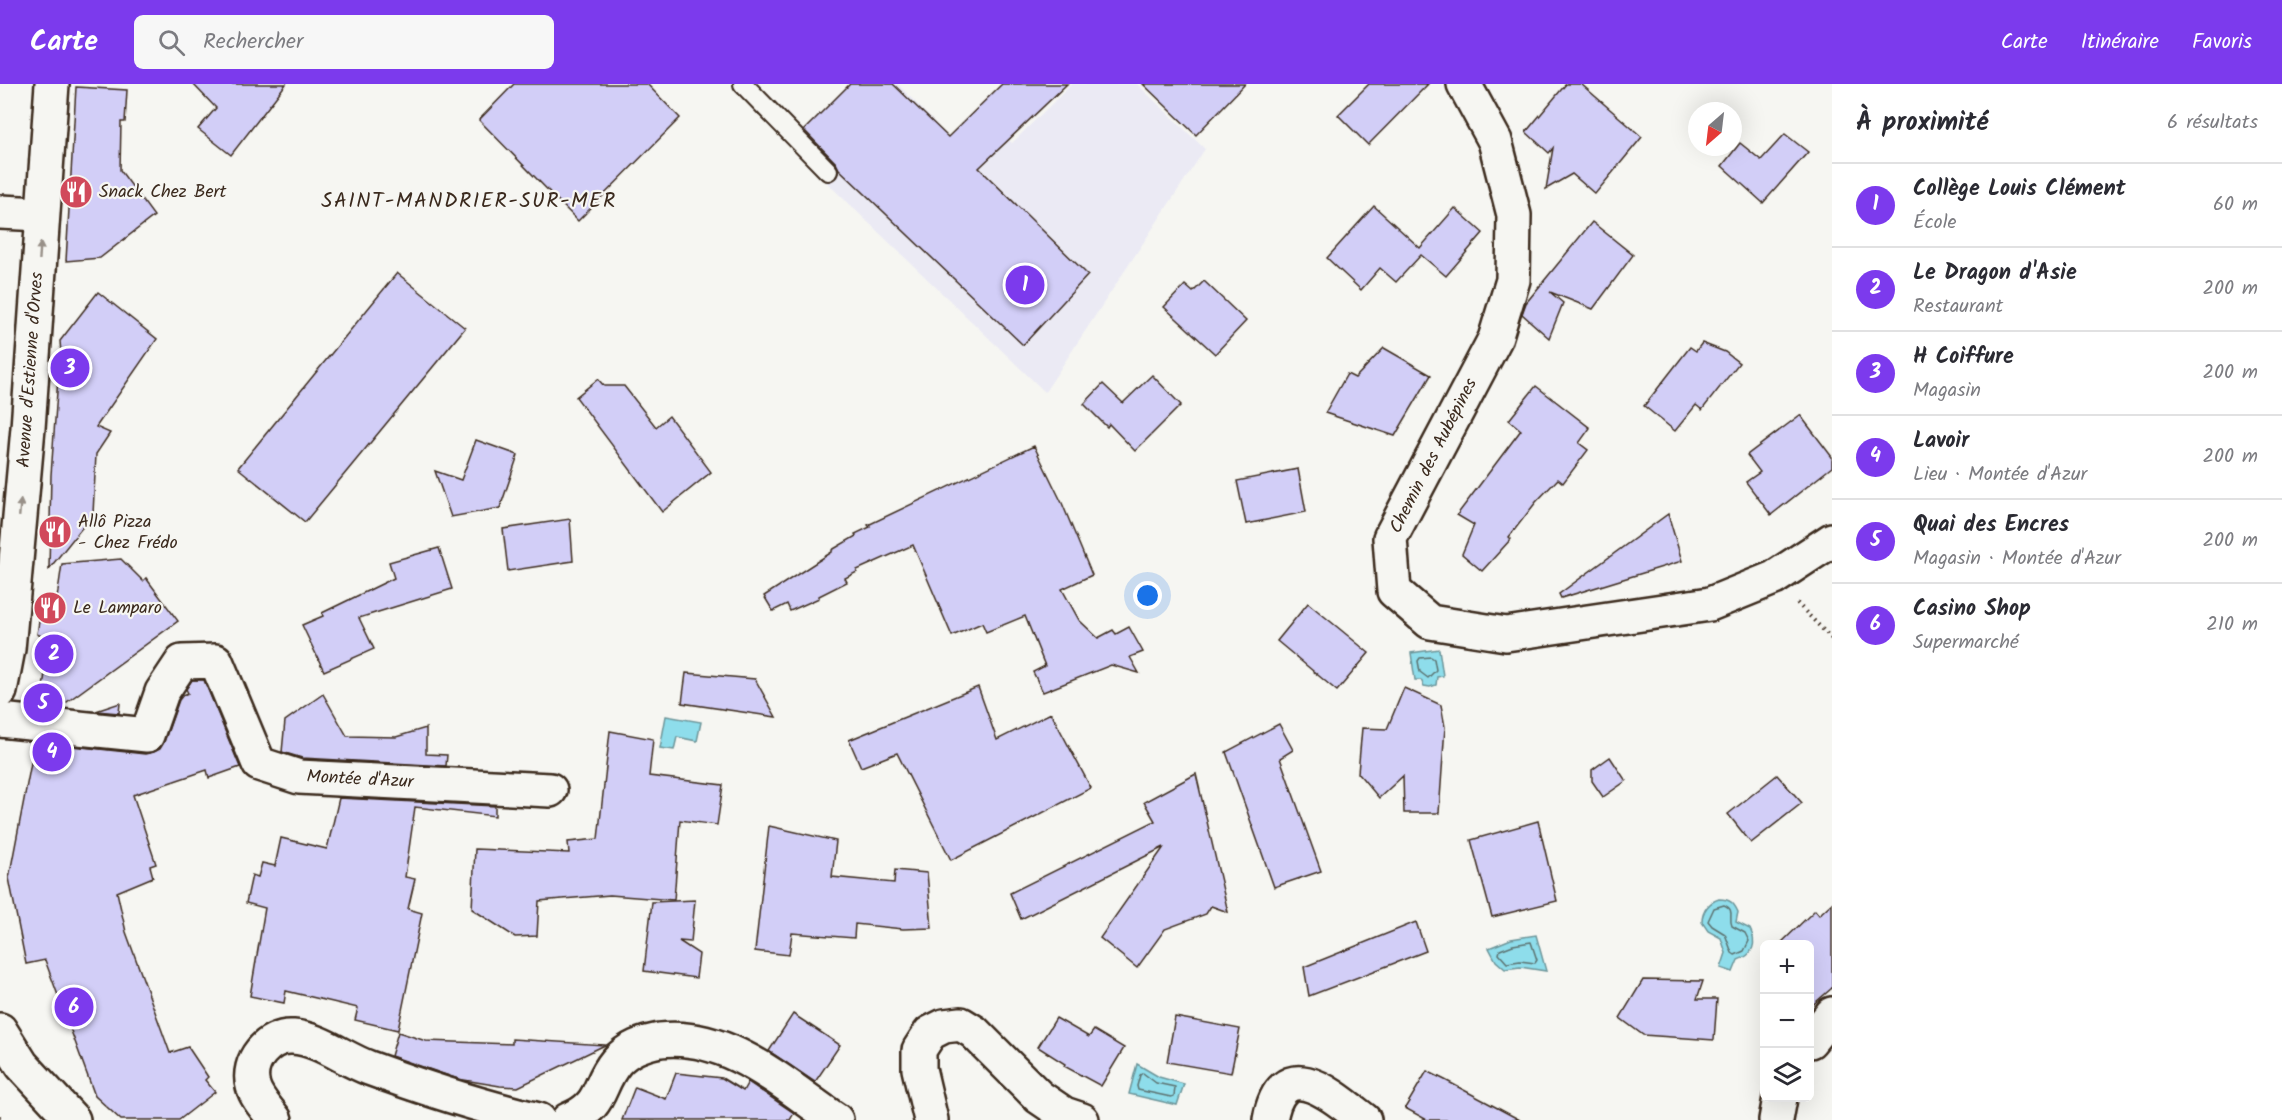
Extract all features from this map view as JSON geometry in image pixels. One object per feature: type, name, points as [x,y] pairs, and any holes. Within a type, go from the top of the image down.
[{"type":"street","name":"Avenue d'Estienne d'Orves","points":[[0,691],[8,650],[28,428],[52,84]]},
{"type":"street","name":"Chemin des Aubépines","points":[[1464,84],[1496,141],[1514,215],[1513,280],[1495,339],[1390,538],[1394,591],[1430,622],[1506,634],[1710,604],[1774,579],[1832,540]]},
{"type":"street","points":[[0,212],[42,214]]},
{"type":"street","name":"Montée d'Azur","points":[[0,720],[147,735],[162,692],[182,662],[216,662],[260,764],[299,777],[550,790]]},
{"type":"street","points":[[1814,1035],[1832,1014]]},
{"type":"street","points":[[931,1120],[919,1069],[917,1057],[919,1050],[936,1028],[961,1024],[974,1032],[1039,1097],[1053,1108],[1082,1120]]},
{"type":"street","points":[[0,1030],[22,1065],[73,1120]]},
{"type":"street","points":[[275,1120],[253,1086],[253,1067],[256,1058],[269,1044],[291,1036],[318,1044],[349,1060],[378,1071],[473,1102],[539,1120]]},
{"type":"street","points":[[573,1119],[591,1107],[616,1062],[627,1052],[643,1043],[690,1040],[713,1044],[739,1055],[836,1120]]},
{"type":"street","points":[[1270,1120],[1278,1094],[1290,1083],[1298,1081],[1330,1094],[1364,1120]]},
{"type":"street","points":[[1776,1120],[1779,1102]]},
{"type":"lane","points":[[743,84],[828,171]]},
{"type":"path","points":[[1774,579],[1832,639]]},
{"type":"shaded area","points":[[850,84],[898,84],[953,142],[981,112],[1012,143],[1072,84],[1137,84],[1205,149],[1045,392],[822,178],[834,165],[800,133]]},
{"type":"water","points":[[1439,649],[1443,676],[1437,677],[1436,685],[1424,686],[1421,680],[1415,680],[1411,653]]},
{"type":"water","points":[[666,716],[701,722],[697,741],[677,737],[674,750],[660,748]]},
{"type":"water","points":[[1719,899],[1733,904],[1738,912],[1736,922],[1750,929],[1753,939],[1751,952],[1738,960],[1733,972],[1721,968],[1726,953],[1721,938],[1708,931],[1702,922],[1707,908]]},
{"type":"water","points":[[1536,935],[1546,971],[1520,967],[1505,969],[1496,961],[1489,948],[1511,939]]},
{"type":"water","points":[[1137,1064],[1159,1077],[1184,1084],[1177,1105],[1129,1094]]},
{"type":"building","points":[[193,84],[286,84],[231,155],[198,129],[216,108]]},
{"type":"building","points":[[514,84],[647,84],[680,118],[578,221],[479,120]]},
{"type":"building","points":[[850,84],[893,84],[948,137],[1002,84],[1067,84],[979,168],[1088,275],[1023,345],[839,169],[804,130]]},
{"type":"building","points":[[1143,84],[1245,84],[1196,135]]},
{"type":"building","points":[[1369,84],[1428,84],[1368,145],[1338,115]]},
{"type":"building","points":[[1566,84],[1581,84],[1642,137],[1595,194],[1572,174],[1546,189],[1553,148],[1549,153],[1526,132]]},
{"type":"building","points":[[76,87],[127,90],[125,122],[121,122],[120,170],[154,216],[100,258],[66,261]]},
{"type":"building","points":[[1785,134],[1808,152],[1763,203],[1722,166],[1730,156],[1742,156],[1742,145],[1761,160]]},
{"type":"building","points":[[1374,206],[1420,248],[1455,208],[1483,233],[1446,276],[1421,255],[1396,282],[1380,268],[1361,290],[1327,258]]},
{"type":"building","points":[[1592,222],[1633,255],[1593,309],[1550,292],[1563,303],[1549,338],[1522,314],[1526,303]]},
{"type":"building","points":[[397,273],[465,328],[305,522],[238,468]]},
{"type":"building","points":[[1204,281],[1246,321],[1215,354],[1164,307],[1185,285],[1193,292]]},
{"type":"building","points":[[98,292],[157,339],[96,427],[110,433],[96,454],[93,514],[49,569],[51,475],[61,353],[60,341]]},
{"type":"building","points":[[1702,343],[1725,352],[1739,363],[1702,410],[1696,405],[1675,431],[1644,406],[1690,347],[1696,351]]},
{"type":"building","points":[[1384,348],[1431,375],[1395,436],[1325,413],[1347,374],[1355,378]]},
{"type":"building","points":[[1152,375],[1181,405],[1135,451],[1109,424],[1107,427],[1084,404],[1103,384],[1123,403]]},
{"type":"building","points":[[598,379],[604,386],[624,386],[656,427],[669,416],[711,472],[662,512],[576,397]]},
{"type":"building","points":[[1536,386],[1590,428],[1579,443],[1588,450],[1563,483],[1558,479],[1536,502],[1509,537],[1511,539],[1482,571],[1462,554],[1474,525],[1457,515],[1521,430],[1509,420]]},
{"type":"building","points":[[1800,415],[1832,457],[1832,467],[1771,515],[1746,482],[1760,472],[1747,455]]},
{"type":"building","points":[[476,440],[518,455],[500,508],[451,517],[435,471],[461,480]]},
{"type":"building","points":[[1034,446],[1062,503],[1092,575],[1062,589],[1079,620],[1098,638],[1113,630],[1116,634],[1129,627],[1143,652],[1130,657],[1139,673],[1111,665],[1043,692],[1033,672],[1045,666],[1025,616],[986,632],[982,623],[952,636],[913,545],[857,570],[845,578],[847,582],[790,611],[787,604],[773,611],[764,596],[856,536],[855,534],[870,527],[868,525]]},
{"type":"building","points":[[1298,469],[1306,512],[1246,524],[1237,481]]},
{"type":"building","points":[[1668,514],[1682,561],[1561,598],[1559,594]]},
{"type":"building","points":[[570,519],[573,561],[508,571],[503,529]]},
{"type":"building","points":[[439,548],[452,589],[359,618],[374,649],[324,671],[302,625],[394,578],[389,562]]},
{"type":"building","points":[[121,559],[143,581],[146,578],[178,621],[60,707],[41,705],[49,640],[37,634],[42,603],[56,605],[62,564]]},
{"type":"building","points":[[1308,603],[1369,653],[1337,691],[1277,641]]},
{"type":"building","points":[[686,673],[755,679],[776,717],[682,703]]},
{"type":"building","points":[[192,680],[204,680],[240,767],[209,778],[207,770],[133,795],[156,864],[150,866],[153,877],[117,892],[126,932],[170,1053],[188,1047],[208,1077],[205,1080],[215,1092],[179,1120],[121,1120],[95,1096],[45,960],[26,964],[9,878],[35,742],[145,754],[154,752],[160,749],[164,742],[179,700],[188,693],[186,689]]},
{"type":"building","points":[[978,687],[997,740],[1051,713],[1091,788],[951,860],[897,753],[861,767],[849,740]]},
{"type":"building","points":[[1404,688],[1441,705],[1445,727],[1439,813],[1404,813],[1403,776],[1379,798],[1358,773],[1362,728],[1387,729]]},
{"type":"building","points":[[323,694],[347,736],[396,737],[426,728],[426,754],[447,755],[446,766],[302,758],[282,752],[285,721]]},
{"type":"building","points":[[120,703],[119,713],[96,711]]},
{"type":"building","points":[[1279,724],[1293,750],[1280,758],[1321,871],[1274,887],[1226,752]]},
{"type":"building","points":[[610,731],[653,739],[649,776],[723,785],[717,825],[680,820],[674,900],[610,895],[539,901],[537,936],[515,937],[472,909],[475,849],[569,853],[568,842],[598,839]]},
{"type":"building","points":[[1610,757],[1626,781],[1603,797],[1592,781],[1592,770]]},
{"type":"building","points":[[1196,774],[1228,912],[1211,906],[1206,914],[1165,929],[1137,968],[1100,938],[1164,847],[1021,919],[1010,893],[1155,821],[1144,802]]},
{"type":"building","points":[[1777,775],[1802,803],[1751,843],[1728,814]]},
{"type":"building","points":[[339,798],[495,806],[495,816],[415,807],[405,877],[415,879],[408,909],[422,913],[398,1030],[355,1020],[358,1008],[286,991],[284,1003],[250,996],[265,908],[246,903],[252,875],[258,877],[262,863],[275,866],[281,838],[327,849]]},
{"type":"building","points":[[1538,821],[1557,901],[1492,917],[1471,840]]},
{"type":"building","points":[[769,826],[836,841],[832,877],[894,883],[895,870],[927,873],[932,928],[903,929],[855,924],[854,938],[792,933],[789,955],[755,951]]},
{"type":"building","points":[[695,900],[691,942],[679,941],[699,954],[696,978],[644,971],[652,902]]},
{"type":"building","points":[[1832,903],[1832,988],[1814,1004],[1814,940],[1784,940],[1815,910],[1819,915]]},
{"type":"building","points":[[1416,922],[1426,951],[1309,996],[1304,967]]},
{"type":"building","points":[[1643,980],[1703,981],[1697,999],[1717,999],[1714,1040],[1643,1035],[1620,1018]]},
{"type":"building","points":[[793,1014],[840,1045],[815,1082],[769,1051]]},
{"type":"building","points":[[1175,1017],[1240,1029],[1231,1073],[1167,1062]]},
{"type":"building","points":[[1056,1018],[1089,1037],[1094,1030],[1124,1048],[1101,1086],[1064,1066],[1065,1064],[1038,1047]]},
{"type":"building","points":[[398,1032],[426,1041],[512,1044],[512,1039],[605,1045],[518,1087],[500,1086],[458,1079],[391,1056]]},
{"type":"building","points":[[1427,1071],[1520,1120],[1427,1120],[1405,1108]]},
{"type":"building","points":[[676,1073],[722,1078],[743,1091],[748,1082],[794,1113],[790,1120],[622,1120],[635,1087],[666,1099]]},
{"type":"place","name":"Snack Chez Bert","points":[[76,192]]},
{"type":"place","name":"Collège Louis Clément","points":[[1025,285]]},
{"type":"place","name":"H Coiffure","points":[[70,368]]},
{"type":"place","name":"Allô Pizza - Chez Frédo","points":[[55,532]]},
{"type":"place","name":"Le Lamparo","points":[[50,608]]},
{"type":"place","name":"Le Dragon d'Asie","points":[[54,654]]},
{"type":"place","name":"Quai des Encres","points":[[43,703]]},
{"type":"place","name":"Lavoir","points":[[52,752]]},
{"type":"place","name":"Casino Shop","points":[[74,1007]]},
{"type":"district","name":"SAINT-MANDRIER-SUR-MER","points":[[469,201]]}]
